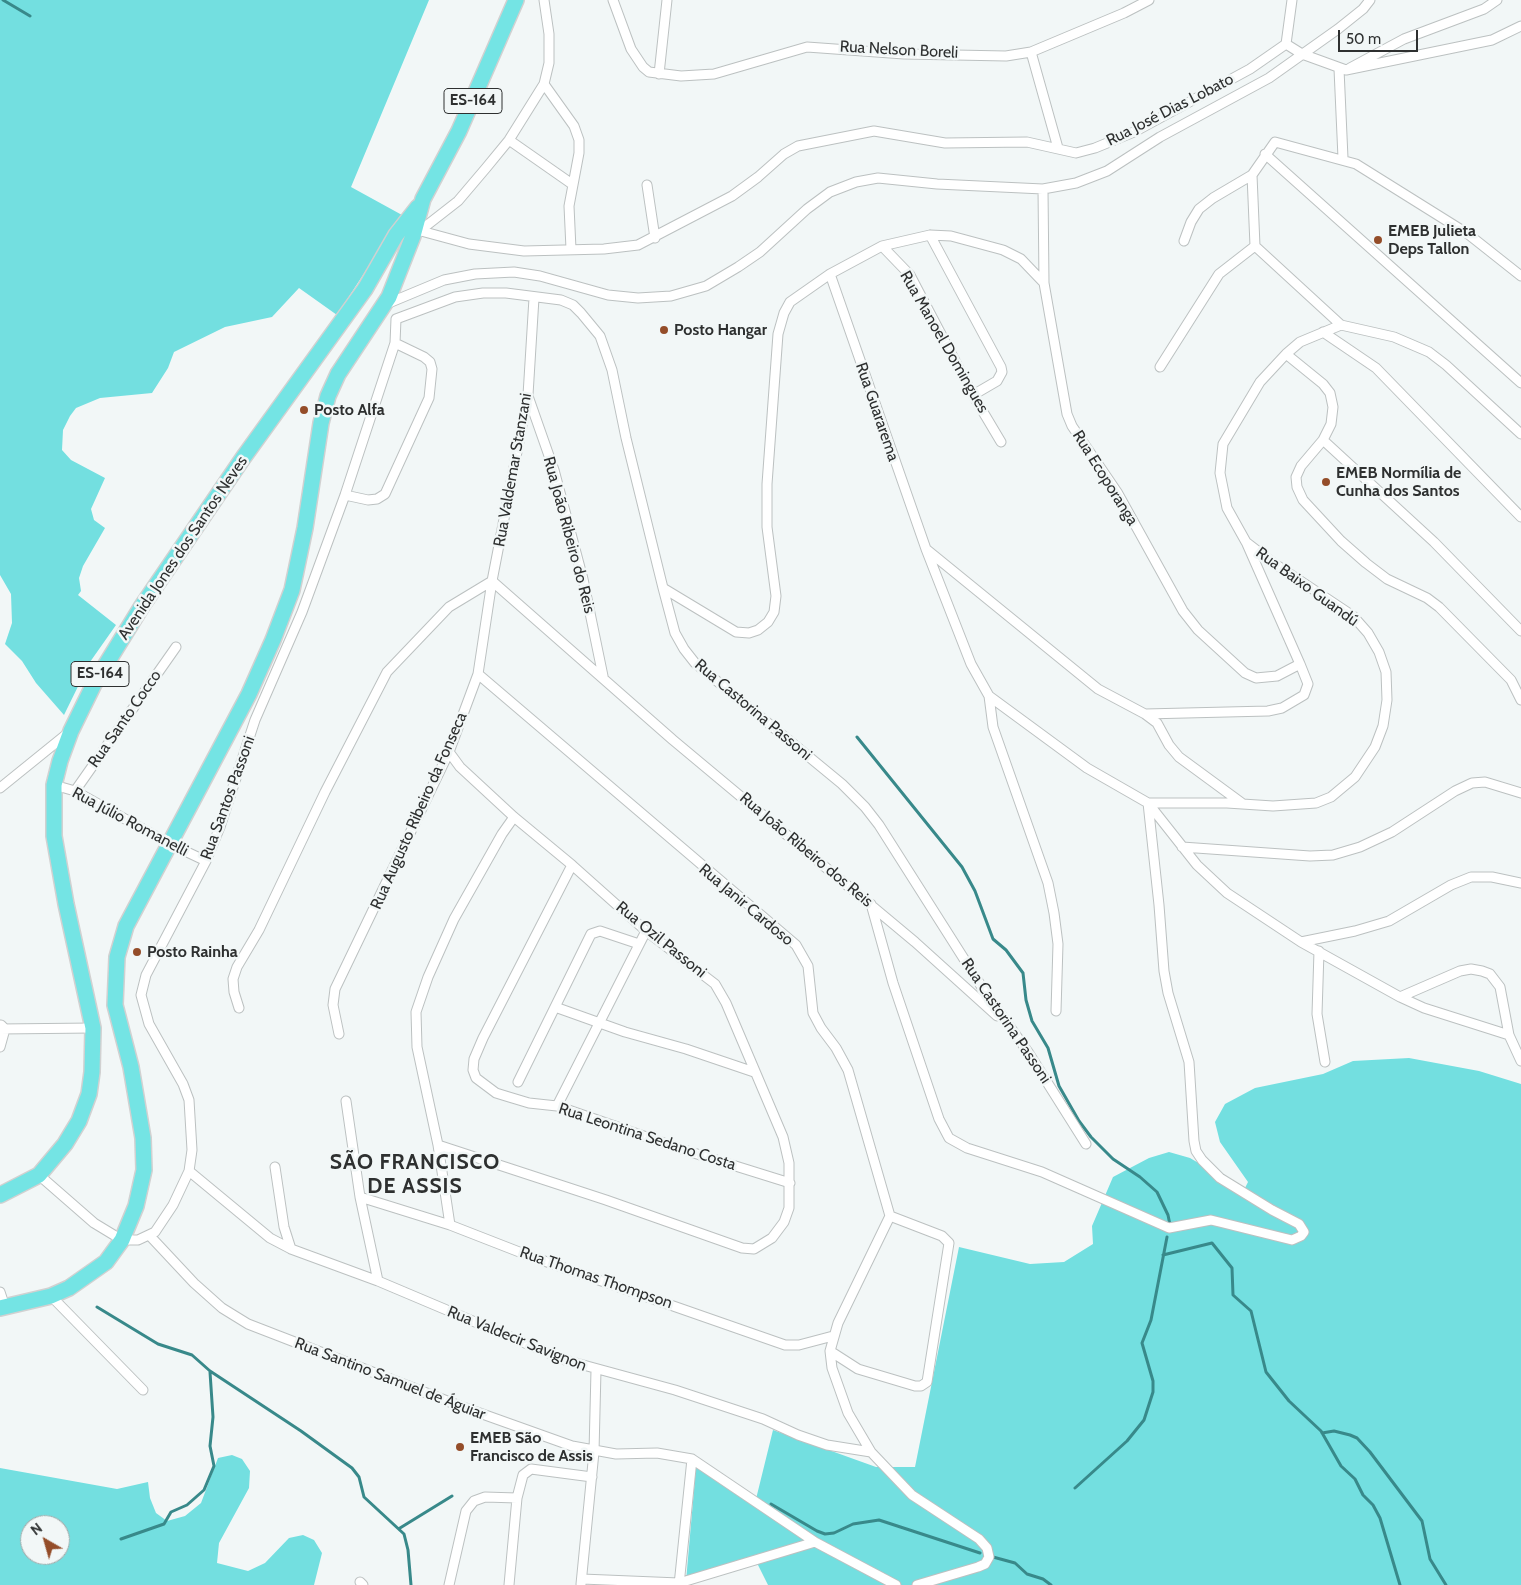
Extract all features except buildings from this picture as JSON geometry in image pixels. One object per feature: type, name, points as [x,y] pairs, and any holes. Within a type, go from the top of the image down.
[{"type":"highway","name":"ES-164","points":[[2,1307],[51,1296],[69,1288],[106,1262],[122,1240],[136,1206],[144,1170],[143,1138],[131,1067],[115,1005],[117,957],[126,926],[168,843],[222,746],[273,640],[292,590],[305,528],[320,423],[328,396],[338,374],[382,310],[397,279],[417,233],[423,199],[459,131],[516,0]]},
{"type":"highway","name":"Avenida Jones dos Santos Neves","points":[[0,1195],[20,1187],[39,1174],[65,1144],[79,1122],[88,1094],[92,1072],[93,1028],[66,904],[54,836],[54,785],[71,731],[94,684],[142,606],[243,458],[365,289],[396,235],[423,199]]},
{"type":"highway","points":[[379,263],[388,265],[393,269],[397,279]]},
{"type":"street","points":[[417,233],[458,201],[509,140],[544,84],[549,63],[549,34],[544,0]]},
{"type":"street","name":"Rua Nelson Boreli","points":[[613,0],[631,49],[643,67],[649,72],[681,76],[714,74],[807,46],[904,54],[1006,56],[1030,52],[1124,14],[1149,0]]},
{"type":"street","points":[[659,74],[667,0]]},
{"type":"street","points":[[1292,0],[1286,44],[1302,54],[1342,69],[1492,40],[1521,26]]},
{"type":"street","points":[[382,310],[444,280],[475,274],[514,272],[540,276],[608,295],[638,298],[671,296],[706,286],[738,267],[760,252],[807,208],[830,192],[856,182],[878,178],[937,184],[1043,189],[1076,183],[1107,171],[1160,137],[1269,78],[1350,19],[1370,0]]},
{"type":"street","points":[[1342,69],[1404,39],[1484,9],[1497,0]]},
{"type":"street","name":"Rua José Dias Lobato","points":[[417,233],[492,248],[524,251],[604,249],[638,245],[655,238],[732,196],[758,177],[784,154],[798,146],[874,131],[945,143],[1027,142],[1076,152],[1095,148],[1134,132],[1250,69],[1286,44]]},
{"type":"street","points":[[1030,52],[1058,148]]},
{"type":"street","points":[[1342,69],[1343,158]]},
{"type":"street","points":[[544,84],[574,126],[579,140],[579,154],[572,184],[569,215],[571,249]]},
{"type":"street","points":[[509,140],[572,184]]},
{"type":"street","points":[[1184,241],[1191,222],[1199,209],[1213,198],[1252,175],[1275,142],[1343,158],[1373,174],[1468,234],[1521,276]]},
{"type":"street","points":[[1265,154],[1521,383]]},
{"type":"street","points":[[1252,175],[1255,246],[1341,325],[1394,337],[1429,352],[1446,365],[1521,434]]},
{"type":"street","points":[[647,185],[655,238]]},
{"type":"street","name":"Rua Ecoporanga","points":[[1043,189],[1044,284],[1070,422],[1117,492],[1183,612],[1215,647],[1244,673],[1256,678],[1277,676],[1300,664]]},
{"type":"street","points":[[663,588],[736,632],[749,633],[758,630],[768,622],[774,612],[776,596],[767,527],[767,484],[778,334],[784,313],[790,302],[830,274],[882,246],[930,235],[951,236],[1003,250],[1021,259],[1044,284]]},
{"type":"street","points":[[930,235],[1001,367],[1000,376],[997,381],[973,395]]},
{"type":"street","name":"Rua Manoel Domingues","points":[[882,246],[910,275],[973,395],[1001,442]]},
{"type":"street","points":[[1160,367],[1219,274],[1255,246]]},
{"type":"street","name":"Rua Guararema","points":[[830,274],[926,549],[971,664],[989,696]]},
{"type":"street","name":"Rua Castorina Passoni","points":[[396,319],[455,297],[483,293],[506,293],[561,300],[572,305],[600,336],[612,370],[626,438],[675,634],[695,663],[842,784],[870,813],[1009,1026],[1028,1052],[1086,1144]]},
{"type":"street","name":"Rua Valdemar Stanzani","points":[[492,581],[528,396],[528,366],[534,298]]},
{"type":"street","points":[[382,310],[396,319]]},
{"type":"street","name":"Rua Santos Passoni","points":[[150,1236],[173,1205],[189,1171],[192,1150],[189,1100],[183,1084],[149,1024],[141,995],[146,975],[206,862],[220,827],[255,720],[302,612],[345,496],[395,343],[396,319]]},
{"type":"street","name":"Rua Baixo Guandú","points":[[1148,803],[1274,806],[1316,803],[1331,797],[1345,787],[1375,747],[1383,726],[1387,700],[1386,672],[1380,652],[1368,633],[1353,616],[1272,562],[1246,542],[1227,508],[1220,474],[1223,444],[1260,382],[1300,342],[1341,325]]},
{"type":"street","points":[[1323,332],[1376,368],[1521,517]]},
{"type":"street","points":[[345,496],[368,500],[377,499],[384,494],[429,398],[432,369],[430,362],[424,356],[395,343]]},
{"type":"street","points":[[1286,354],[1330,393],[1333,406],[1332,424],[1323,440],[1301,466],[1296,477],[1297,487],[1302,500],[1341,541],[1366,563],[1387,579],[1427,598],[1440,607],[1511,680],[1521,700]]},
{"type":"street","name":"Rua João Ribeiro do Reis","points":[[528,396],[554,470],[583,579],[603,676]]},
{"type":"street","points":[[1323,440],[1434,542],[1521,631]]},
{"type":"street","points":[[1145,714],[1268,711],[1296,702],[1308,690],[1300,664],[1246,542]]},
{"type":"street","points":[[926,549],[1098,690],[1145,714],[1159,726],[1169,745],[1180,756],[1243,804]]},
{"type":"street","points":[[239,1008],[234,992],[233,979],[236,967],[259,930],[324,792],[387,672],[450,607],[492,581]]},
{"type":"street","name":"Rua Augusto Ribeiro da Fonseca","points":[[339,1034],[333,1004],[335,990],[449,752],[478,674],[492,581]]},
{"type":"street","name":"Rua João Ribeiro dos Reis","points":[[492,581],[603,676],[673,740],[871,904],[1009,1026]]},
{"type":"street","name":"Rua Santo Cocco","points":[[75,791],[176,647]]},
{"type":"street","name":"Rua Janir Cardoso","points":[[478,674],[678,847],[787,936],[799,950],[808,966],[813,1013],[848,1070],[890,1216]]},
{"type":"street","points":[[989,696],[1087,768],[1148,803],[1197,865],[1227,893],[1301,942],[1424,1008],[1509,1035]]},
{"type":"street","points":[[989,696],[993,727],[1045,875],[1053,906],[1058,944],[1056,1011]]},
{"type":"street","points":[[0,788],[71,731]]},
{"type":"street","name":"Rua Ozil Passoni","points":[[438,1145],[606,1200],[742,1248],[754,1249],[772,1238],[784,1222],[789,1208],[789,1163],[783,1138],[726,1003],[715,984],[646,931],[572,865],[514,817],[460,767],[449,752]]},
{"type":"street","points":[[1182,847],[1310,856],[1333,855],[1360,847],[1392,832],[1455,791],[1472,783],[1485,782],[1521,793]]},
{"type":"street","name":"Rua Júlio Romanelli","points":[[54,785],[75,791],[206,862]]},
{"type":"street","points":[[871,904],[893,983],[939,1120],[948,1138],[967,1148],[1042,1172],[1169,1228],[1211,1220],[1260,1234],[1297,1239],[1304,1232],[1299,1224],[1220,1178],[1196,1151],[1189,1062],[1168,993],[1164,971],[1148,803]]},
{"type":"street","points":[[450,1225],[438,1145],[417,1047],[416,1012],[428,977],[454,920],[502,834],[514,817]]},
{"type":"street","name":"Rua Leontina Sedano Costa","points":[[572,865],[483,1038],[474,1060],[473,1070],[480,1083],[496,1093],[528,1103],[557,1106],[681,1150],[790,1183]]},
{"type":"street","points":[[1301,942],[1355,931],[1388,921],[1451,884],[1471,877],[1492,877],[1521,883]]},
{"type":"street","points":[[518,1082],[591,934],[600,931],[640,944]]},
{"type":"street","points":[[557,1106],[646,931]]},
{"type":"street","points":[[1319,951],[1317,1014],[1325,1062]]},
{"type":"street","points":[[1400,996],[1460,972],[1482,970],[1490,974],[1500,987],[1509,1035],[1521,1061]]},
{"type":"street","points":[[554,1007],[754,1072]]},
{"type":"street","points":[[0,1048],[2,1027],[93,1028]]},
{"type":"street","points":[[346,1101],[360,1197],[378,1281]]},
{"type":"street","points":[[275,1168],[284,1227],[291,1249]]},
{"type":"street","name":"Rua Valdecir Savignon","points":[[189,1171],[270,1238],[291,1249],[378,1281],[529,1345],[596,1370],[675,1390],[763,1419],[798,1435],[827,1445],[871,1452]]},
{"type":"street","points":[[39,1174],[94,1223],[122,1240],[138,1240],[150,1236]]},
{"type":"street","name":"Rua Thomas Thompson","points":[[360,1197],[450,1225],[527,1255],[784,1345],[800,1345],[833,1336]]},
{"type":"street","points":[[830,1351],[858,1369],[915,1386],[921,1386],[927,1382],[949,1243],[942,1236],[890,1216],[833,1336],[830,1351],[832,1368],[840,1397],[871,1452],[912,1495],[979,1539],[987,1548],[989,1557],[985,1564],[917,1585]]},
{"type":"street","name":"Rua Santino Samuel de Águiar","points":[[150,1236],[194,1283],[222,1308],[248,1324],[544,1437],[594,1452],[657,1454],[692,1459],[815,1542],[896,1585]]},
{"type":"street","points":[[0,1292],[2,1307]]},
{"type":"street","points":[[51,1296],[143,1390]]},
{"type":"street","points":[[596,1370],[594,1452],[581,1582],[679,1584],[815,1542]]},
{"type":"street","points":[[679,1584],[692,1459]]},
{"type":"street","points":[[509,1585],[517,1498],[523,1474],[531,1469],[592,1476]]},
{"type":"street","points":[[449,1585],[461,1527],[468,1507],[479,1498],[517,1498]]},
{"type":"shaded area","points":[[0,0],[429,0],[351,187],[402,215],[337,315],[299,288],[272,317],[225,327],[174,352],[168,368],[152,393],[100,398],[76,408],[70,416],[63,430],[62,450],[71,460],[105,478],[91,509],[94,520],[105,528],[83,566],[79,578],[81,591],[78,595],[116,625],[90,662],[64,715],[36,683],[22,661],[5,644],[12,623],[11,594],[0,575]]},
{"type":"shaded area","points":[[1409,1058],[1479,1071],[1521,1084],[1521,1585],[768,1585],[755,1559],[686,1581],[696,1467],[756,1499],[773,1430],[876,1467],[915,1467],[959,1247],[1030,1264],[1064,1262],[1093,1244],[1092,1226],[1113,1177],[1149,1158],[1169,1152],[1190,1158],[1244,1190],[1248,1182],[1220,1142],[1215,1122],[1225,1104],[1255,1088],[1323,1074],[1353,1061]]},
{"type":"shaded area","points":[[232,1455],[242,1459],[250,1471],[249,1488],[219,1543],[217,1563],[248,1571],[265,1563],[289,1538],[303,1535],[314,1540],[322,1553],[314,1585],[0,1585],[0,1468],[117,1489],[148,1482],[150,1498],[156,1513],[167,1521],[185,1516],[201,1503],[218,1458]]},
{"type":"waterway","points":[[3,0],[30,16]]},
{"type":"waterway","points":[[857,737],[962,867],[975,891],[993,939],[1006,950],[1023,973],[1026,1000],[1032,1021],[1048,1048],[1059,1086],[1079,1121],[1091,1137],[1113,1159],[1140,1177],[1157,1192],[1168,1215],[1170,1225]]},
{"type":"waterway","points":[[1075,1488],[1127,1441],[1144,1420],[1153,1392],[1153,1381],[1142,1343],[1151,1320],[1167,1237]]},
{"type":"waterway","points":[[1163,1255],[1212,1243],[1232,1268],[1233,1295],[1251,1311],[1266,1372],[1289,1401],[1321,1431],[1341,1466],[1355,1479],[1363,1495],[1373,1505],[1380,1518],[1400,1585]]},
{"type":"waterway","points":[[97,1307],[158,1344],[192,1355],[210,1371],[301,1431],[352,1468],[359,1477],[364,1497],[404,1534],[408,1550],[411,1585]]},
{"type":"waterway","points":[[121,1539],[164,1524],[171,1512],[187,1505],[204,1490],[214,1466],[210,1446],[213,1417],[210,1372]]},
{"type":"waterway","points":[[1322,1433],[1334,1431],[1350,1435],[1357,1438],[1370,1452],[1422,1521],[1430,1559],[1446,1585]]},
{"type":"waterway","points":[[400,1528],[452,1496]]},
{"type":"waterway","points":[[771,1504],[825,1534],[834,1533],[853,1524],[879,1520],[980,1553]]},
{"type":"waterway","points":[[993,1557],[1015,1563],[1027,1574],[1043,1579],[1051,1585]]},
{"type":"place","name":"EMEB Julieta Deps Tallon","points":[[1378,240]]},
{"type":"place","name":"Posto Hangar","points":[[664,330]]},
{"type":"place","name":"Posto Alfa","points":[[304,410]]},
{"type":"place","name":"EMEB Normília de Cunha dos Santos","points":[[1326,482]]},
{"type":"place","name":"Posto Rainha","points":[[137,952]]},
{"type":"place","name":"EMEB São Francisco de Assis","points":[[460,1447]]},
{"type":"district","name":"SÃO FRANCISCO DE ASSIS","points":[[415,1175]]}]
